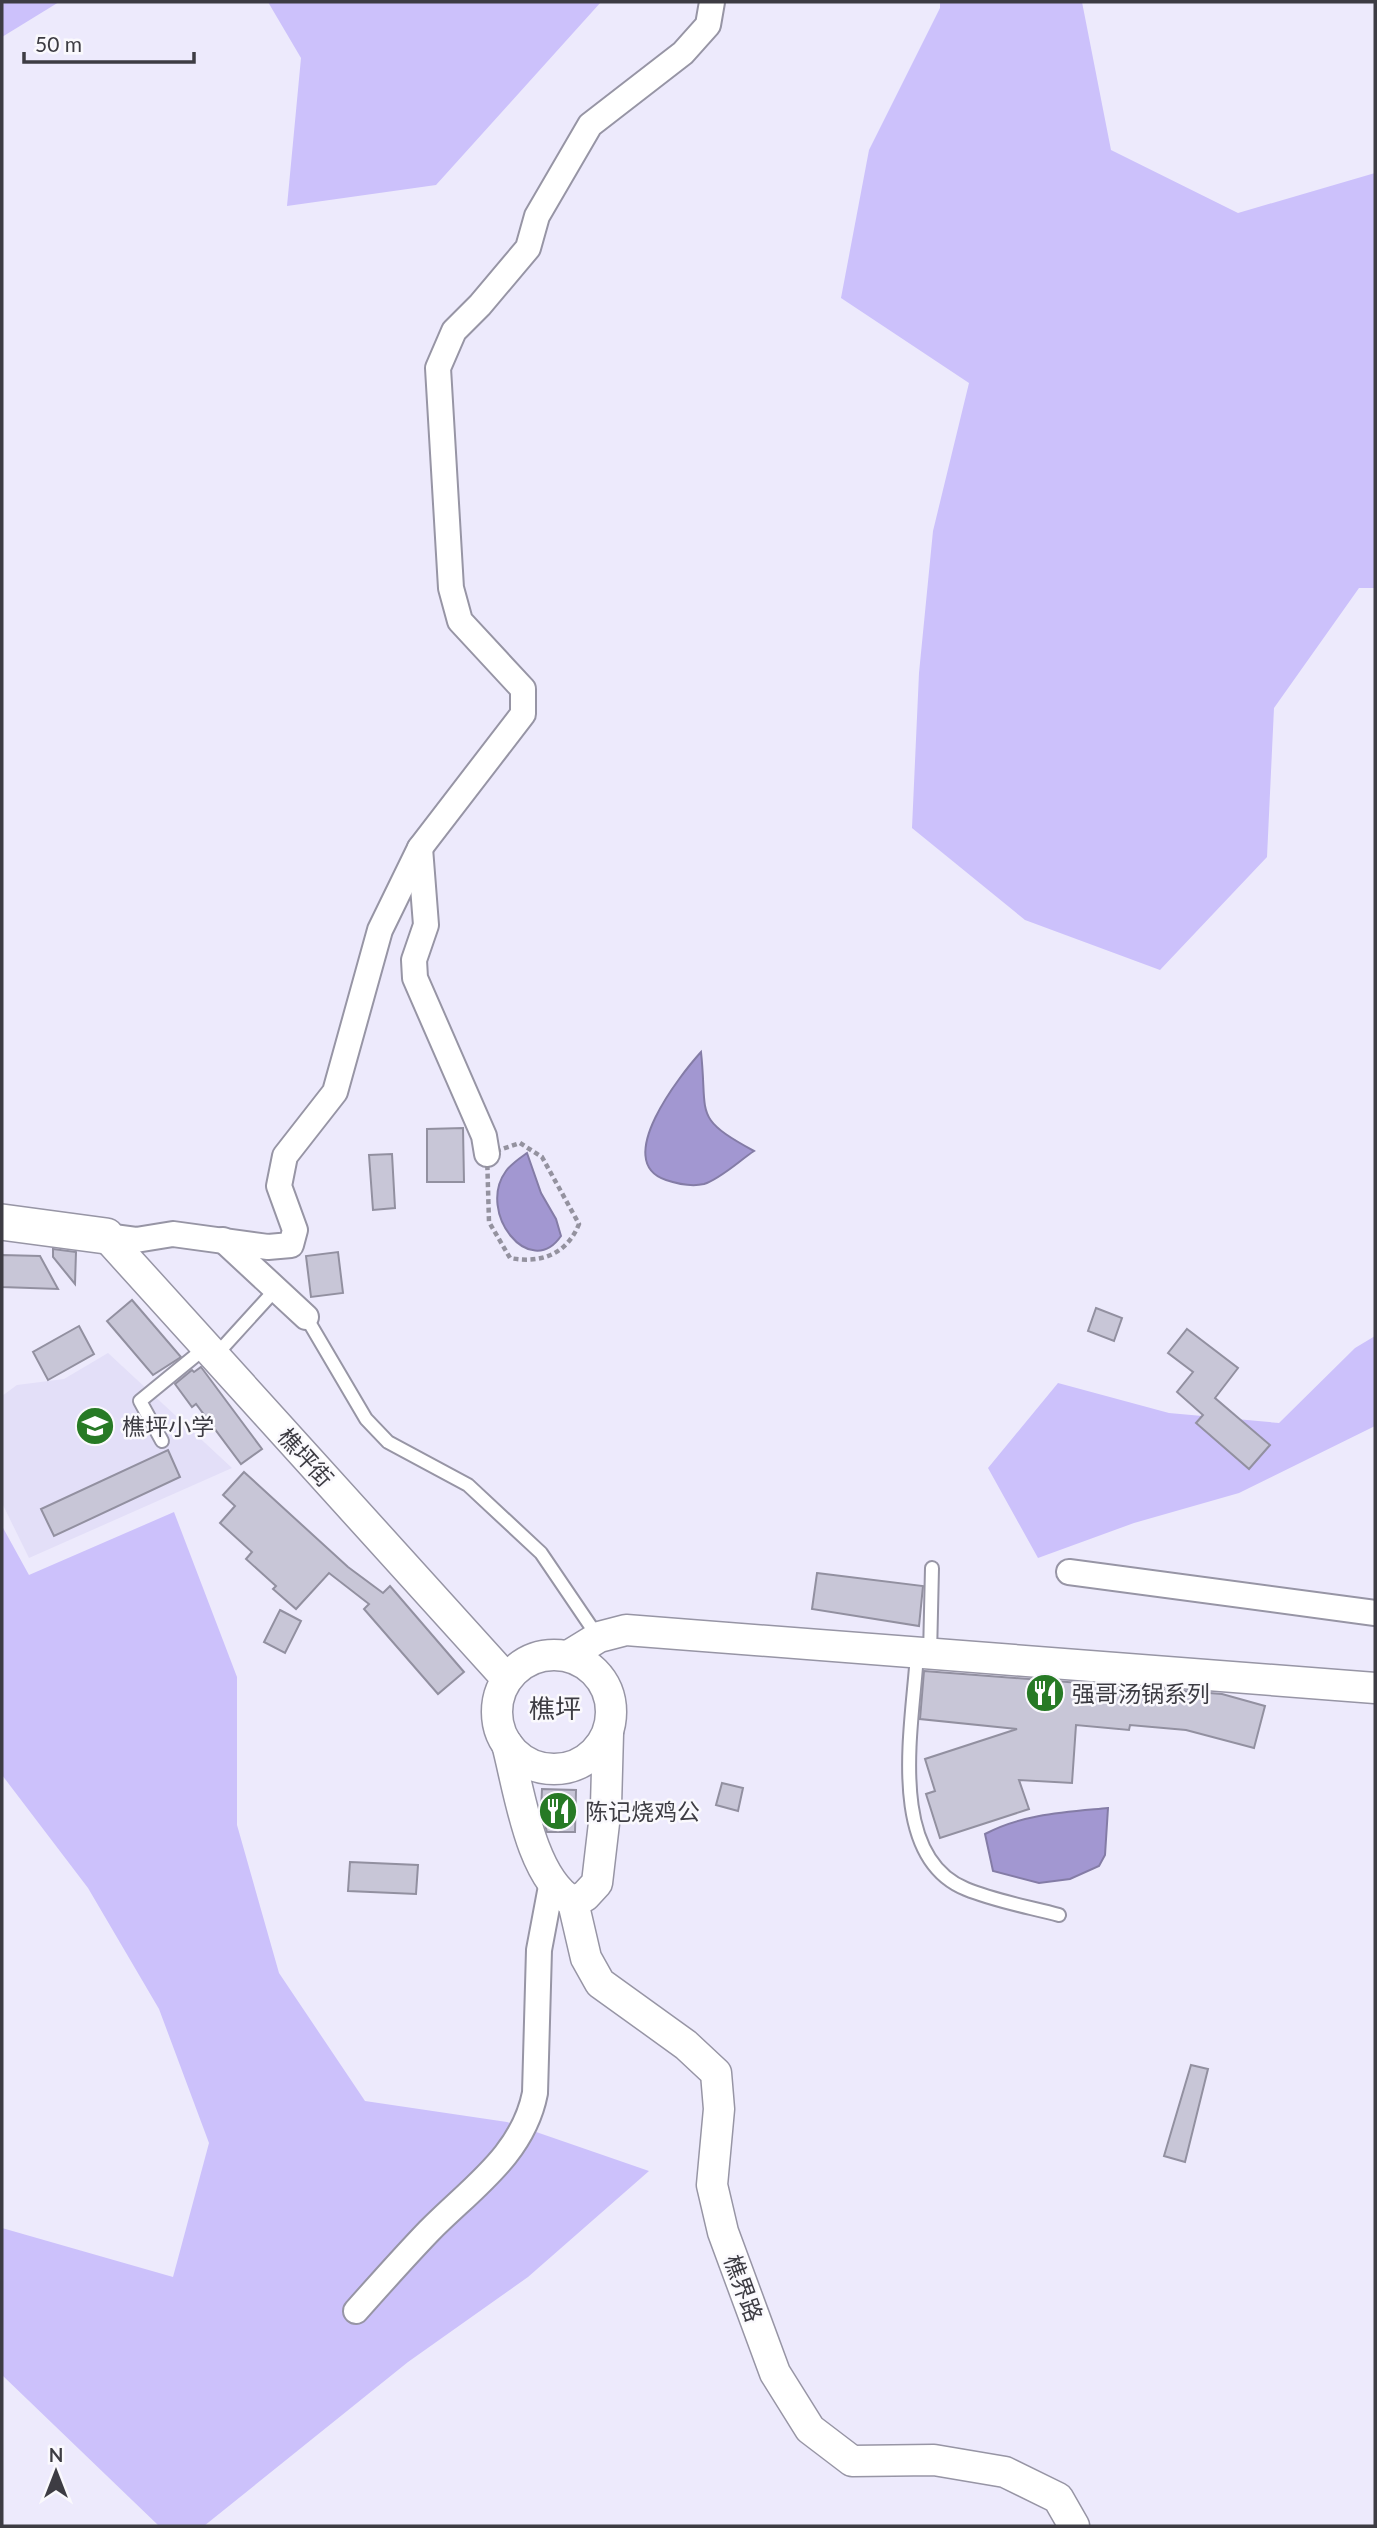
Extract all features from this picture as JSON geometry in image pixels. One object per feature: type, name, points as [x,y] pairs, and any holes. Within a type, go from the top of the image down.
[{"type":"main road","points":[[2,1222],[106,1236]]},
{"type":"street","points":[[106,1236],[136,1240],[173,1234],[268,1247],[291,1245],[295,1230],[279,1186],[285,1156],[335,1092],[380,930],[420,848],[523,714],[523,689],[460,621],[451,588],[438,368],[454,331],[480,305],[528,248],[537,216],[590,125],[683,53],[708,25],[712,2]]},
{"type":"street","points":[[420,848],[426,925],[414,960],[415,978],[484,1136],[487,1154]]},
{"type":"street","name":"樵坪街","points":[[106,1236],[507,1679]]},
{"type":"street","points":[[223,1240],[306,1317]]},
{"type":"street","points":[[1069,1572],[1375,1612]]},
{"type":"street","points":[[568,1656],[599,1637],[626,1630],[1375,1688]]},
{"type":"street","points":[[541,1656],[568,1656],[593,1669],[608,1692],[612,1705],[608,1733],[606,1806],[597,1883],[585,1896],[573,1902],[562,1896],[540,1864],[507,1744],[497,1719],[497,1705],[507,1679],[516,1669],[541,1656]]},
{"type":"street","points":[[507,1744],[527,1762],[554,1769],[568,1768],[592,1755],[608,1733]]},
{"type":"street","points":[[356,2311],[430,2230],[493,2174],[532,2111],[535,2093],[539,1951],[552,1881]]},
{"type":"street","name":"樵界路","points":[[573,1902],[586,1958],[600,1983],[686,2045],[716,2073],[719,2109],[712,2185],[723,2232],[775,2373],[810,2429],[852,2461],[934,2460],[1005,2472],[1058,2498],[1074,2526]]},
{"type":"lane","points":[[162,1441],[140,1401],[211,1352],[276,1289]]},
{"type":"lane","points":[[306,1317],[366,1419],[388,1442],[468,1485],[541,1553],[599,1637]]},
{"type":"lane","points":[[932,1569],[909,1795],[914,1828],[937,1871],[965,1889],[1059,1915]]},
{"type":"path","points":[[520,1143],[542,1157],[579,1224],[572,1241],[542,1260],[529,1262],[510,1258],[489,1222],[487,1154],[520,1143]]},
{"type":"shaded area","points":[[2,2],[59,2],[2,37]]},
{"type":"shaded area","points":[[268,2],[601,2],[436,185],[287,206],[301,58]]},
{"type":"shaded area","points":[[940,2],[1082,2],[1111,150],[1238,213],[1375,173],[1375,588],[1359,588],[1274,708],[1267,857],[1160,970],[1025,920],[912,828],[919,673],[933,531],[969,383],[841,298],[869,150],[940,8]]},
{"type":"shaded area","points":[[701,1052],[707,1113],[721,1130],[754,1151],[710,1182],[685,1185],[666,1180],[651,1170],[645,1156],[655,1117],[679,1079]]},
{"type":"shaded area","points":[[527,1153],[541,1193],[556,1219],[561,1236],[549,1248],[535,1251],[522,1246],[511,1236],[502,1221],[498,1205],[498,1187],[506,1171]]},
{"type":"shaded area","points":[[1375,1336],[1375,1426],[1239,1493],[1134,1523],[1038,1558],[988,1468],[1058,1383],[1169,1413],[1279,1423],[1355,1348]]},
{"type":"shaded area","name":"樵坪小学","points":[[108,1353],[232,1468],[29,1558],[2,1503],[2,1396],[17,1385],[64,1379]]},
{"type":"shaded area","points":[[174,1512],[237,1677],[237,1825],[279,1973],[365,2101],[507,2122],[649,2171],[528,2277],[408,2362],[204,2526],[159,2526],[2,2375],[2,2228],[173,2277],[209,2143],[159,2009],[88,1888],[2,1775],[2,1526],[29,1575]]},
{"type":"shaded area","points":[[1108,1808],[1105,1855],[1099,1866],[1070,1879],[1039,1883],[993,1871],[985,1834],[1029,1818]]},
{"type":"building","points":[[463,1128],[464,1182],[427,1182],[427,1129]]},
{"type":"building","points":[[392,1154],[395,1208],[373,1210],[369,1155]]},
{"type":"building","points":[[53,1249],[76,1252],[75,1284],[53,1257]]},
{"type":"building","points":[[338,1252],[343,1293],[311,1297],[306,1256]]},
{"type":"building","points":[[2,1255],[40,1256],[58,1289],[2,1287]]},
{"type":"building","points":[[132,1300],[181,1357],[153,1375],[107,1321]]},
{"type":"building","points":[[1096,1308],[1122,1318],[1114,1341],[1088,1331]]},
{"type":"building","points":[[79,1326],[94,1354],[48,1380],[33,1352]]},
{"type":"building","points":[[1187,1329],[1238,1368],[1215,1398],[1270,1445],[1249,1469],[1196,1423],[1203,1415],[1177,1392],[1193,1372],[1168,1353]]},
{"type":"building","points":[[201,1367],[262,1449],[241,1464],[196,1404],[192,1407],[175,1384],[192,1370],[194,1372]]},
{"type":"building","points":[[168,1450],[180,1477],[54,1536],[41,1509]]},
{"type":"building","points":[[244,1472],[348,1567],[383,1593],[390,1586],[464,1672],[438,1694],[364,1609],[369,1604],[329,1573],[296,1609],[273,1589],[276,1586],[246,1559],[252,1552],[220,1523],[235,1506],[223,1495]]},
{"type":"building","points":[[817,1573],[923,1586],[919,1626],[812,1609]]},
{"type":"building","points":[[280,1610],[301,1621],[285,1653],[264,1642]]},
{"type":"building","points":[[924,1671],[1222,1694],[1265,1706],[1254,1748],[1186,1730],[1130,1725],[1129,1730],[1076,1725],[1072,1783],[1019,1780],[1029,1809],[940,1838],[926,1794],[935,1791],[925,1759],[1017,1729],[920,1719]]},
{"type":"building","points":[[722,1783],[743,1788],[738,1811],[716,1805]]},
{"type":"building","name":"陈记烧鸡公","points":[[542,1789],[576,1790],[575,1832],[547,1832],[541,1811]]},
{"type":"building","points":[[350,1862],[418,1865],[416,1894],[348,1891]]},
{"type":"building","points":[[1191,2065],[1208,2069],[1185,2162],[1164,2156]]},
{"type":"place","name":"樵坪小学","points":[[95,1426]]},
{"type":"place","name":"强哥汤锅系列","points":[[1045,1693]]},
{"type":"place","name":"陈记烧鸡公","points":[[558,1811]]},
{"type":"district","name":"樵坪","points":[[555,1708]]}]
